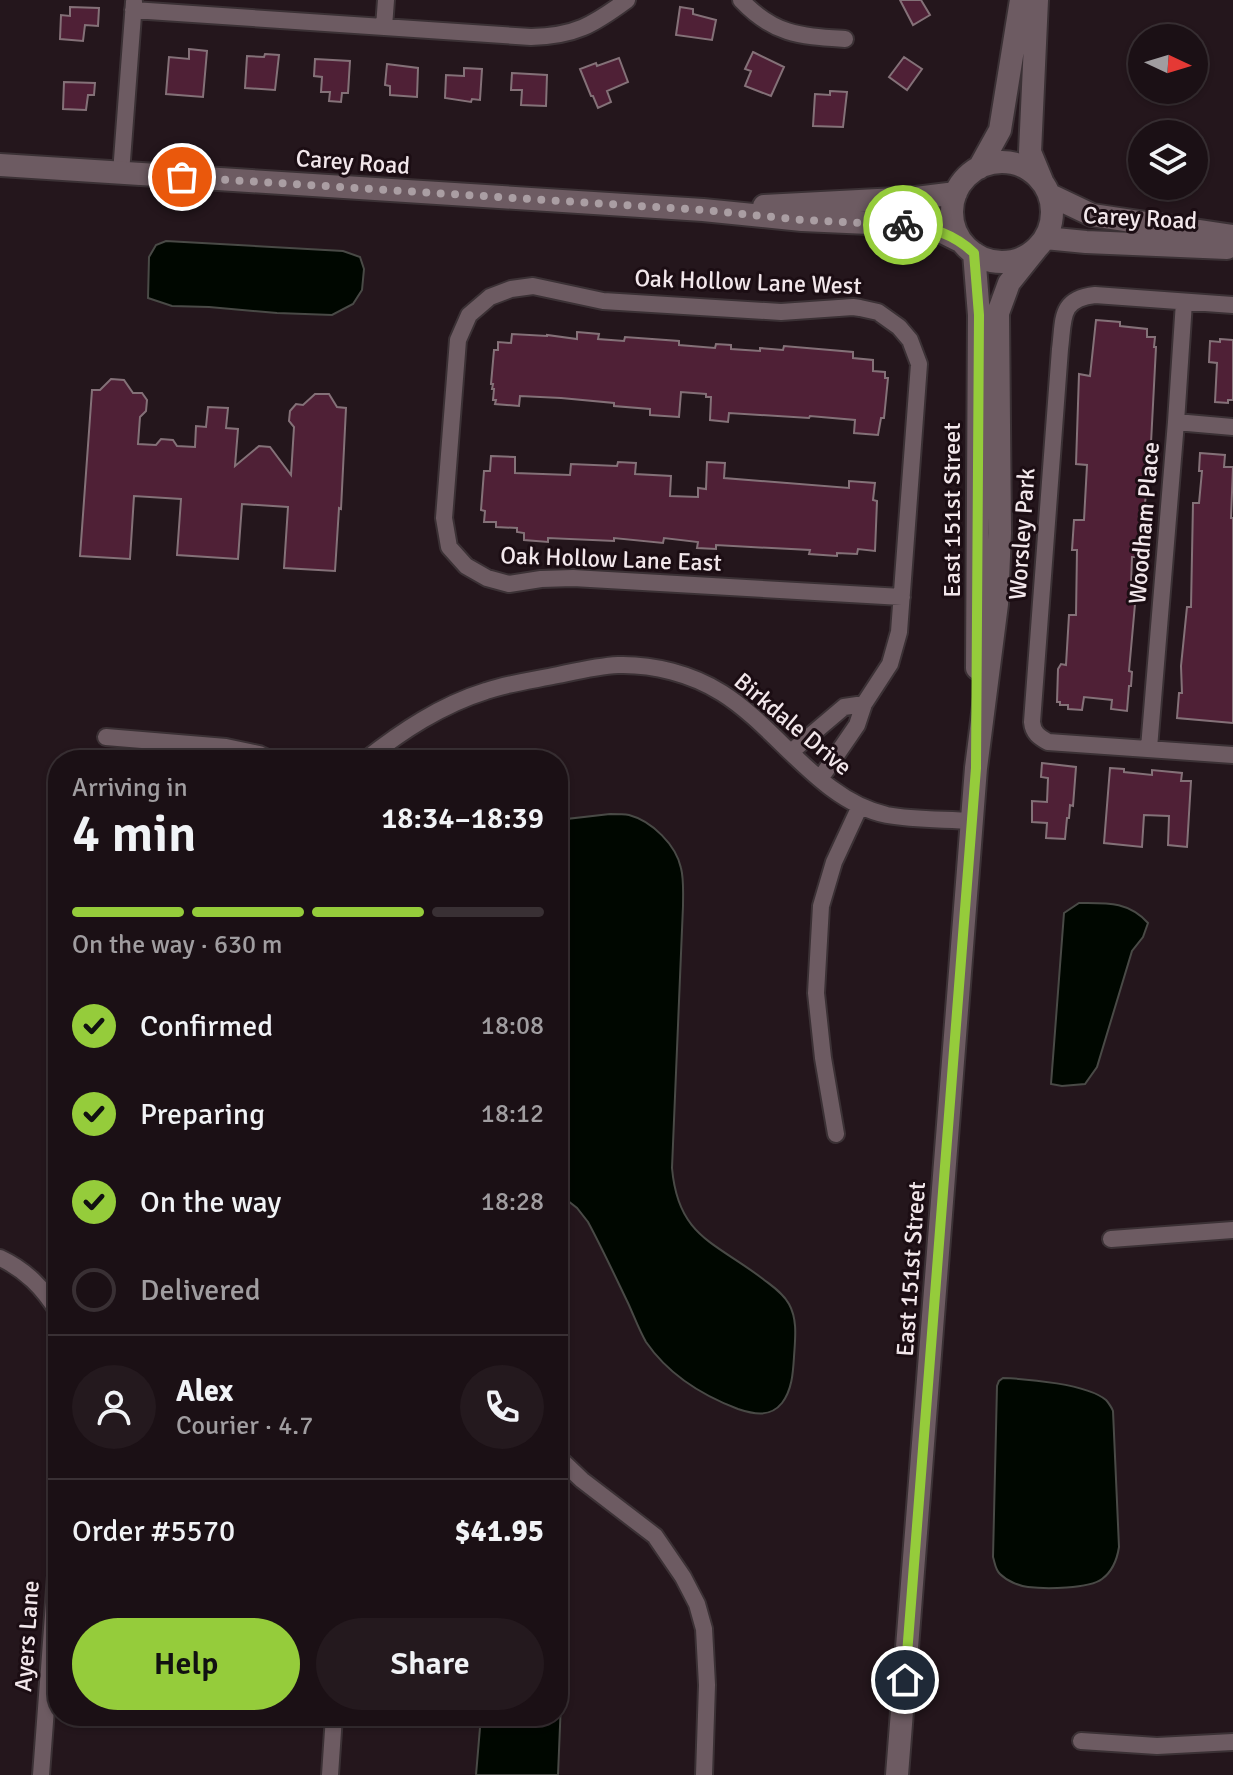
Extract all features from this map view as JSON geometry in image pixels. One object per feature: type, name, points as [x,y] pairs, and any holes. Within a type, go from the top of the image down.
[{"type":"street","points":[[384,27],[386,0]]},
{"type":"street","points":[[121,173],[134,5],[384,27],[550,37],[587,27],[627,0]]},
{"type":"street","points":[[741,0],[760,18],[783,30],[805,36],[845,39]]},
{"type":"street","points":[[979,168],[1000,130],[1021,0]]},
{"type":"street","points":[[1037,0],[1030,152],[1046,189],[1052,210],[1051,224],[1041,243],[1023,257],[1007,262],[990,260],[968,247],[955,226],[953,210],[956,193],[965,178],[979,168],[992,163],[1020,165],[1033,172],[1046,189]]},
{"type":"street","name":"Carey Road","points":[[0,165],[914,225],[938,230],[968,247]]},
{"type":"street","name":"Carey Road","points":[[1046,189],[1092,215],[1233,236]]},
{"type":"street","name":"Carey Road","points":[[703,210],[956,193]]},
{"type":"street","name":"Carey Road","points":[[1041,243],[1233,248]]},
{"type":"street","name":"East 151st Street","points":[[897,1775],[976,768],[997,604],[1000,533],[998,313],[1009,283],[1041,243]]},
{"type":"street","name":"East 151st Street","points":[[968,247],[979,315],[976,768]]},
{"type":"street","name":"Oak Hollow Lane West","points":[[451,429],[458,340],[469,315],[490,297],[511,289],[533,286],[603,301],[781,312],[853,307],[878,312],[899,327],[910,340],[919,364],[899,632],[890,664],[864,704],[857,725],[820,779]]},
{"type":"street","name":"Worsley Park","points":[[1233,305],[1095,295],[1075,300],[1066,311],[1060,349],[1032,722],[1039,737],[1048,742],[1233,755]]},
{"type":"street","name":"Woodham Place","points":[[1149,748],[1184,302]]},
{"type":"street","points":[[1176,422],[1233,427]]},
{"type":"street","name":"Oak Hollow Lane East","points":[[451,429],[444,518],[449,547],[466,566],[487,578],[509,584],[573,578],[902,597]]},
{"type":"street","name":"Birkdale Drive","points":[[378,750],[433,713],[486,691],[616,665],[643,666],[670,671],[721,692],[742,707],[820,779],[860,806],[886,815],[972,821]]},
{"type":"street","points":[[791,752],[844,707],[864,704]]},
{"type":"street","points":[[106,737],[240,750]]},
{"type":"street","points":[[836,1134],[816,993],[821,906],[834,862],[860,806]]},
{"type":"street","points":[[1111,1239],[1233,1230]]},
{"type":"street","points":[[0,1258],[19,1268],[48,1295]]},
{"type":"street","points":[[568,1467],[655,1536],[697,1604],[704,1629],[707,1685],[704,1775]]},
{"type":"street","name":"Ayers Lane","points":[[41,1775],[48,1682]]},
{"type":"street","points":[[330,1775],[333,1726]]},
{"type":"street","points":[[1081,1741],[1157,1746],[1233,1742]]},
{"type":"shaded area","points":[[166,241],[343,251],[360,257],[364,269],[362,290],[353,304],[332,315],[172,306],[148,298],[149,257],[156,245]]},
{"type":"shaded area","points":[[610,814],[638,818],[654,828],[678,859],[683,882],[683,906],[672,1168],[682,1209],[691,1224],[715,1246],[777,1290],[792,1310],[795,1337],[791,1381],[782,1403],[767,1413],[744,1411],[711,1397],[664,1364],[643,1337],[588,1222],[568,1201],[568,819]]},
{"type":"shaded area","points":[[1079,903],[1124,907],[1148,923],[1143,937],[1132,951],[1097,1067],[1085,1084],[1062,1086],[1051,1084],[1064,913]]},
{"type":"shaded area","points":[[1003,1378],[1057,1383],[1085,1390],[1106,1400],[1112,1410],[1119,1547],[1112,1569],[1096,1582],[1066,1588],[1028,1587],[1006,1579],[996,1568],[993,1557],[997,1386]]},
{"type":"shaded area","points":[[480,1726],[560,1726],[558,1775],[476,1775]]},
{"type":"building","points":[[900,0],[921,0],[930,15],[913,25]]},
{"type":"building","points":[[70,7],[99,8],[98,26],[85,25],[83,41],[60,39],[61,15],[70,16]]},
{"type":"building","points":[[680,7],[693,9],[693,14],[716,20],[712,40],[676,35]]},
{"type":"building","points":[[189,49],[207,51],[203,97],[166,94],[169,57],[189,59]]},
{"type":"building","points":[[753,52],[784,67],[771,96],[745,86],[751,71],[745,69]]},
{"type":"building","points":[[265,54],[279,55],[275,90],[245,88],[247,56],[264,57]]},
{"type":"building","points":[[904,57],[922,69],[907,90],[889,77]]},
{"type":"building","points":[[619,58],[628,82],[607,91],[611,102],[598,108],[580,69]]},
{"type":"building","points":[[315,59],[350,61],[348,93],[342,93],[341,102],[329,101],[330,92],[321,92],[322,77],[314,76]]},
{"type":"building","points":[[387,64],[418,68],[417,97],[390,95],[390,86],[385,85]]},
{"type":"building","points":[[464,68],[482,69],[480,100],[472,99],[471,102],[445,98],[446,75],[464,76]]},
{"type":"building","points":[[512,73],[547,75],[546,106],[521,105],[522,90],[511,90]]},
{"type":"building","points":[[64,82],[95,83],[94,95],[88,95],[86,110],[63,109]]},
{"type":"building","points":[[830,91],[847,92],[843,127],[813,126],[815,94],[830,95]]},
{"type":"building","points":[[1096,320],[1147,329],[1147,337],[1155,337],[1156,347],[1151,443],[1147,443],[1146,495],[1141,533],[1142,557],[1132,557],[1131,584],[1134,584],[1133,594],[1136,593],[1127,711],[1111,709],[1112,700],[1084,697],[1082,710],[1068,709],[1068,705],[1057,702],[1058,669],[1061,664],[1066,665],[1069,615],[1076,615],[1077,550],[1072,550],[1074,520],[1084,520],[1087,465],[1076,464],[1079,374],[1090,376]]},
{"type":"building","points":[[577,332],[599,334],[598,339],[624,341],[625,337],[679,341],[679,345],[715,348],[716,344],[731,345],[731,349],[760,351],[760,348],[783,350],[784,346],[853,352],[853,358],[873,360],[873,371],[885,372],[885,378],[888,378],[884,418],[881,418],[878,435],[854,433],[855,420],[729,413],[728,422],[710,420],[711,397],[681,392],[679,417],[650,415],[650,409],[614,406],[614,403],[561,398],[520,396],[519,406],[495,404],[491,384],[494,350],[498,350],[498,342],[511,343],[512,334],[577,339]]},
{"type":"building","points":[[1220,339],[1233,340],[1233,400],[1228,400],[1228,403],[1215,402],[1217,363],[1209,362],[1210,341],[1220,342]]},
{"type":"building","points":[[111,379],[124,380],[133,393],[142,393],[147,400],[146,411],[140,417],[138,444],[156,445],[161,439],[173,440],[177,446],[195,447],[196,426],[206,427],[208,407],[228,408],[226,428],[238,429],[235,466],[259,446],[270,447],[291,475],[294,427],[289,421],[290,411],[296,404],[303,405],[315,394],[329,394],[337,407],[346,408],[335,571],[284,568],[288,507],[242,504],[238,559],[177,555],[181,499],[134,496],[130,559],[80,556],[92,390],[100,390]]},
{"type":"building","points":[[1200,453],[1225,455],[1224,467],[1233,467],[1233,723],[1177,718],[1179,693],[1182,693],[1181,666],[1187,607],[1191,607],[1193,503],[1199,503]]},
{"type":"building","points":[[491,456],[515,457],[515,473],[570,475],[571,464],[617,466],[618,462],[636,463],[635,474],[671,476],[670,496],[698,497],[698,488],[706,489],[707,462],[725,463],[724,478],[849,488],[849,481],[875,483],[875,551],[858,549],[857,554],[837,553],[837,556],[809,554],[810,550],[716,545],[716,549],[697,548],[698,542],[664,538],[663,543],[614,538],[614,541],[524,540],[524,533],[517,532],[517,528],[496,527],[496,522],[484,522],[485,511],[481,510],[484,471],[490,471]]},
{"type":"building","points":[[1042,763],[1076,767],[1073,806],[1070,805],[1065,839],[1046,838],[1047,823],[1032,822],[1032,801],[1047,802],[1048,778],[1041,777]]},
{"type":"building","points":[[1110,768],[1152,775],[1152,770],[1182,773],[1181,781],[1191,781],[1187,847],[1168,845],[1169,816],[1144,815],[1142,847],[1104,843]]},
{"type":"way so far","points":[[182,177],[903,225]]},
{"type":"route","points":[[903,225],[938,230],[962,242],[974,253],[979,315],[976,768],[905,1680]]}]
